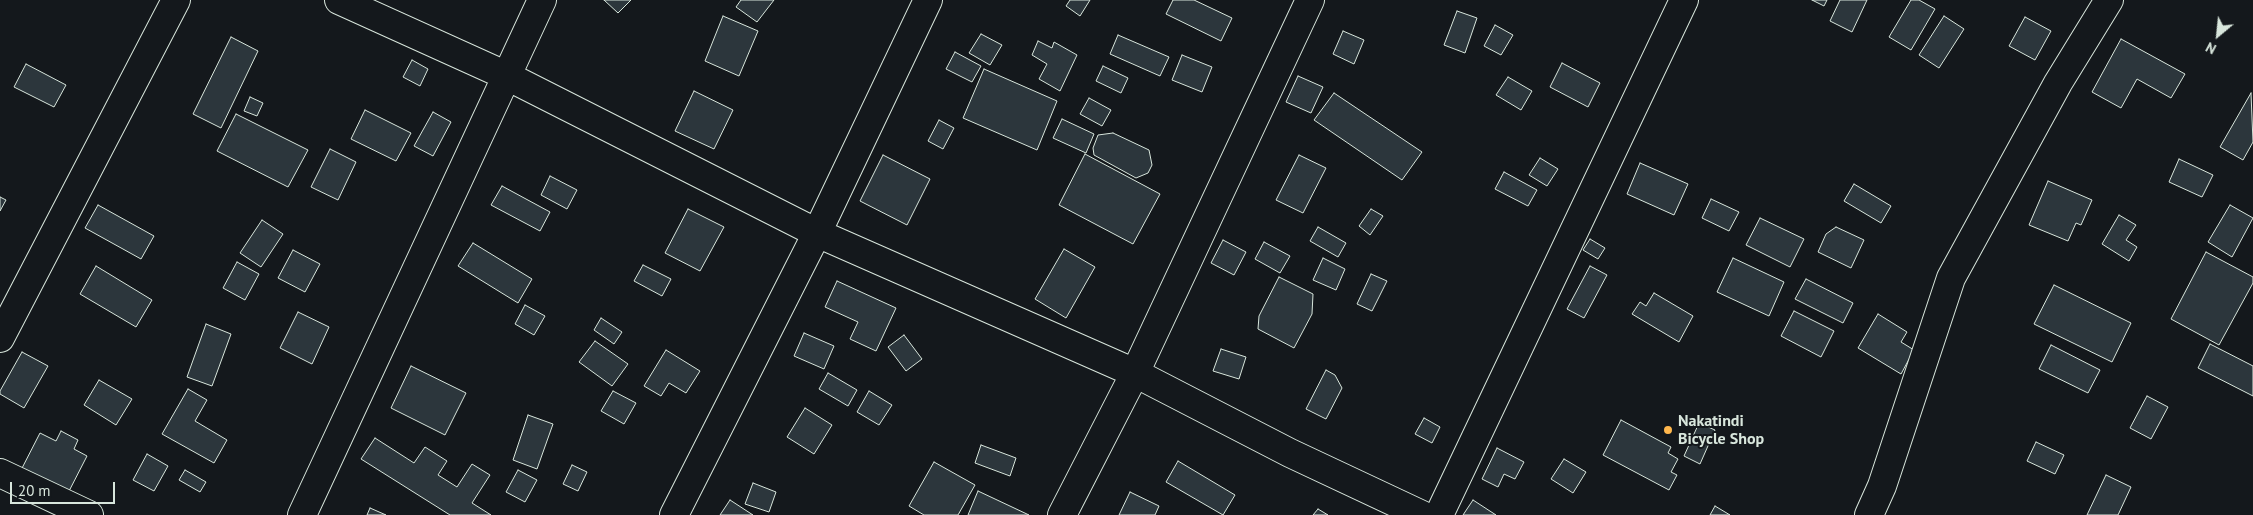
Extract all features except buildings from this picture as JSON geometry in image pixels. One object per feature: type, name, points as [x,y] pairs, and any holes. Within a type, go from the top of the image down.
[{"type":"street","points":[[0,338],[176,0]]},
{"type":"street","points":[[339,0],[507,76],[817,233],[1135,373],[1290,453],[1422,515]]},
{"type":"street","points":[[302,515],[542,0]]},
{"type":"street","points":[[674,515],[817,233],[928,0]]},
{"type":"street","points":[[1062,515],[1135,373],[1310,0]]},
{"type":"street","points":[[1439,515],[1684,0]]},
{"type":"street","points":[[1869,515],[1885,477],[1951,278],[2058,83],[2109,0]]},
{"type":"street","points":[[0,472],[89,515]]},
{"type":"place","name":"Nakatindi Bicycle Shop","points":[[1668,430]]}]
